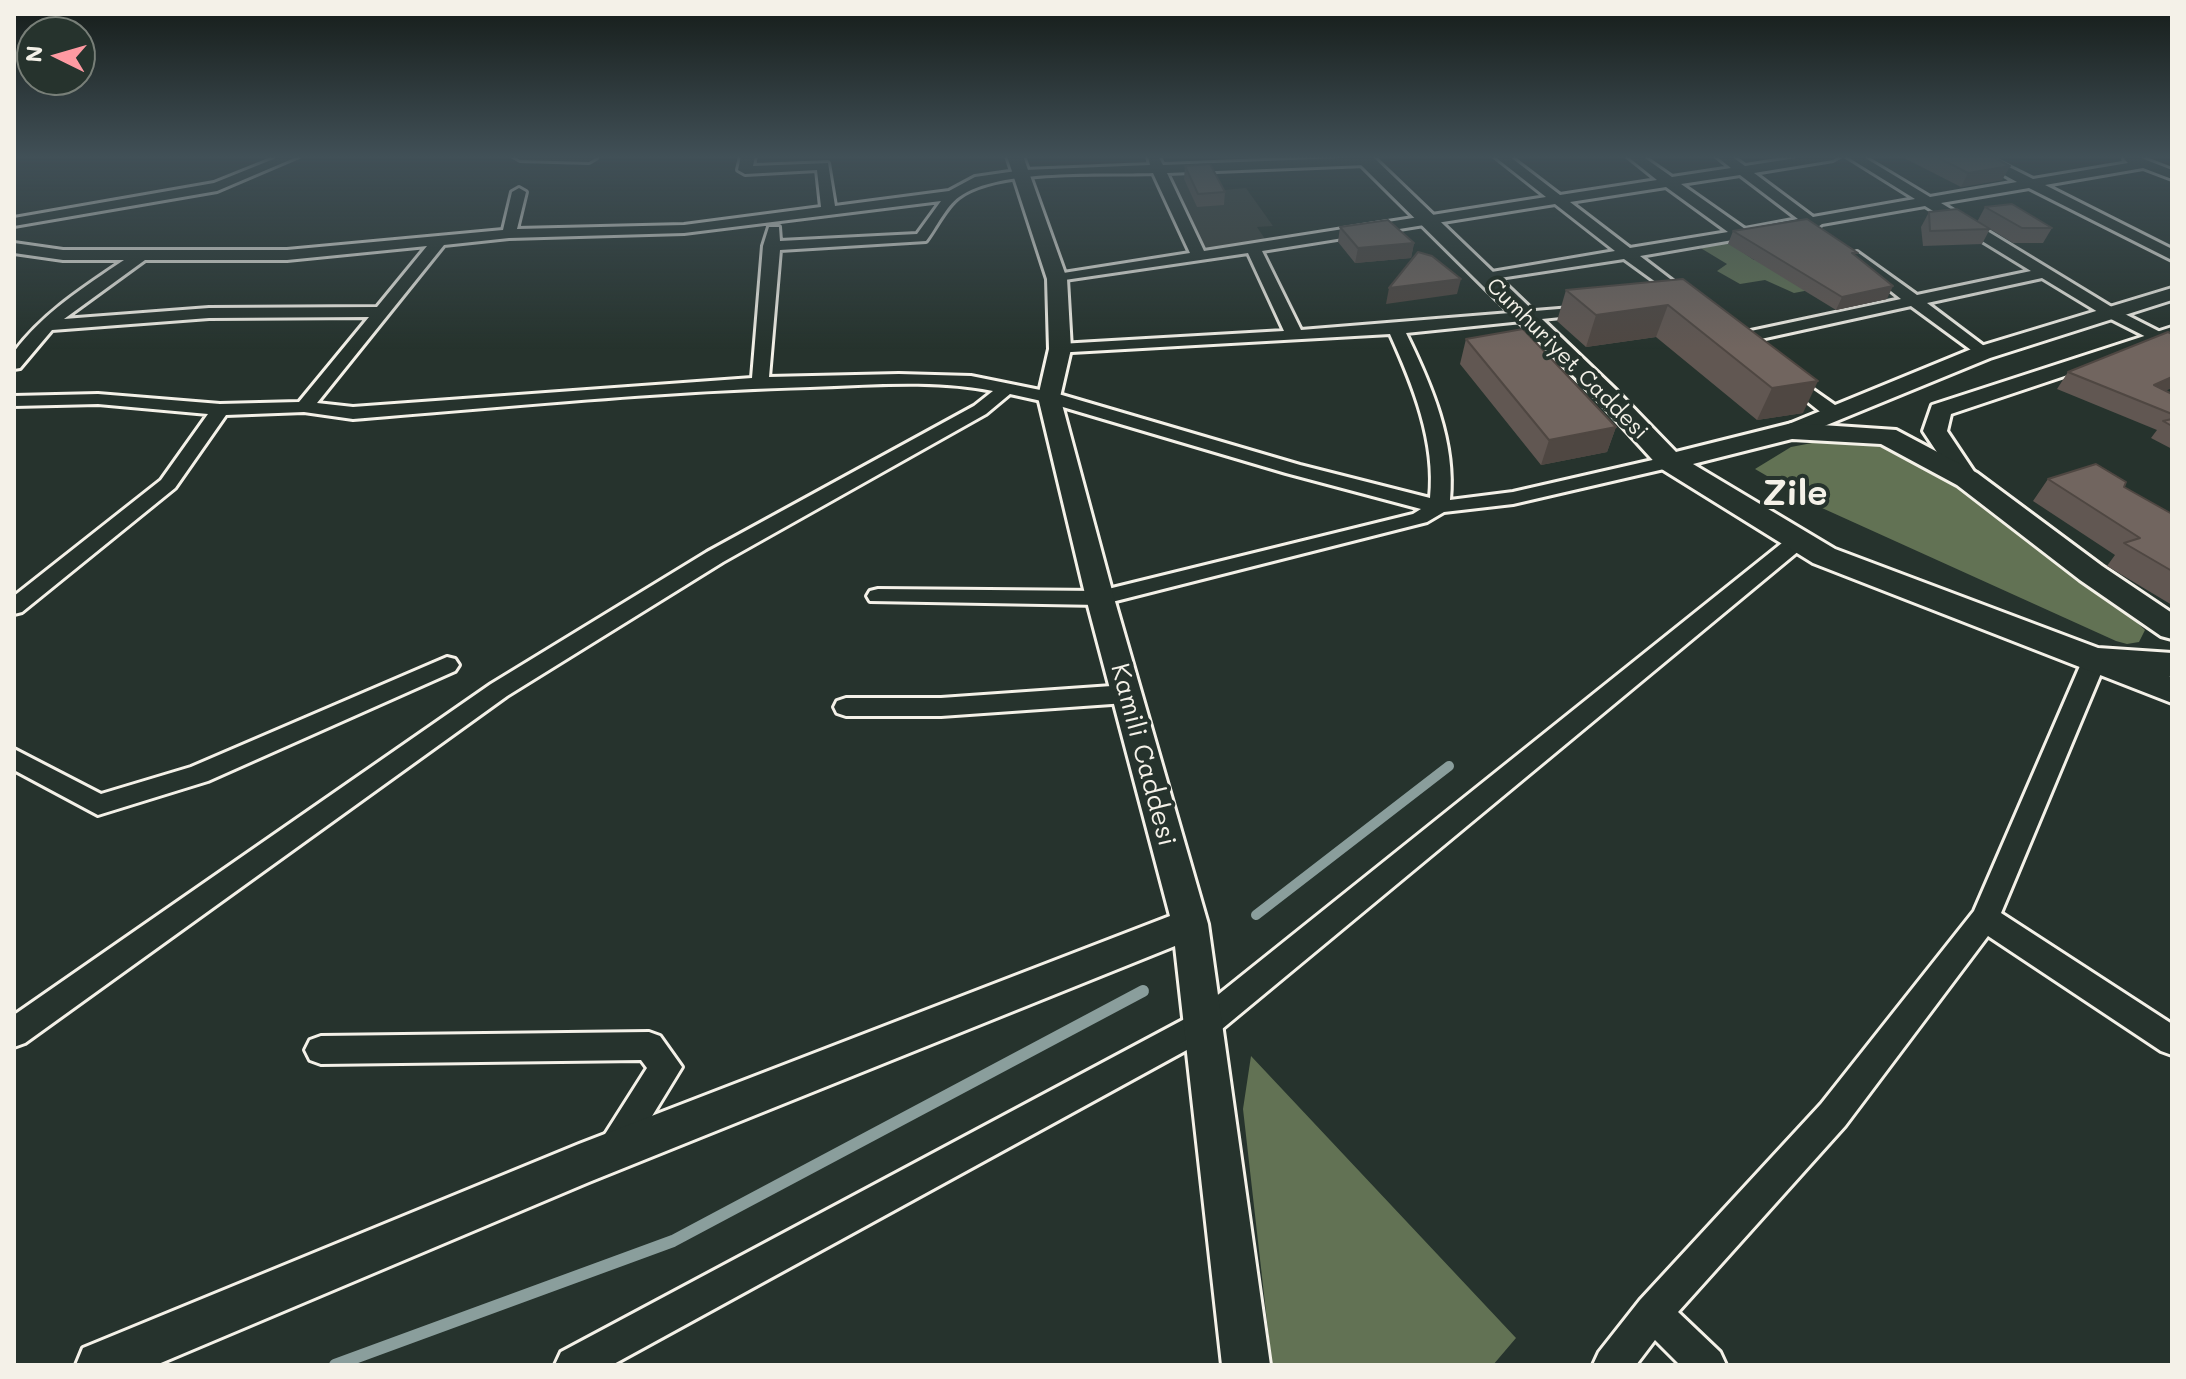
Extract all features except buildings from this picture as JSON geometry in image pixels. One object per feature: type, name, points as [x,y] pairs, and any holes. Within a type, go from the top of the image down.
[{"type":"main road","name":"Cumhuriyet Caddesi","points":[[1427,220],[1670,462],[1824,556],[2095,659]]},
{"type":"main road","points":[[1670,462],[1792,431],[1887,436],[1967,479],[2091,573],[2172,628]]},
{"type":"main road","points":[[2095,659],[2172,665]]},
{"type":"main road","points":[[2095,659],[2172,691]]},
{"type":"street","points":[[509,234],[512,220]]},
{"type":"street","points":[[14,248],[63,255],[287,255],[441,239],[684,229],[745,220]]},
{"type":"street","points":[[760,383],[775,220]]},
{"type":"street","points":[[771,246],[921,238],[934,220]]},
{"type":"street","name":"Kamili Caddesi","points":[[1037,220],[1057,279],[1060,349],[1049,397],[1100,598],[1190,924],[1246,1365]]},
{"type":"street","points":[[1182,220],[1199,256]]},
{"type":"street","points":[[1057,279],[1425,220]]},
{"type":"street","points":[[1585,220],[1694,305],[1658,303]]},
{"type":"street","points":[[1724,220],[1742,233]]},
{"type":"street","points":[[1486,278],[1813,220]]},
{"type":"street","points":[[1957,220],[2109,312],[2167,339]]},
{"type":"street","points":[[2104,220],[2172,255]]},
{"type":"street","points":[[1809,221],[1982,353]]},
{"type":"street","points":[[304,407],[441,239]]},
{"type":"street","points":[[1253,248],[1294,333]]},
{"type":"street","points":[[14,364],[23,350],[66,307],[144,253]]},
{"type":"street","points":[[1738,339],[2042,273]]},
{"type":"street","points":[[1792,431],[1982,353],[2172,294]]},
{"type":"street","points":[[1060,349],[1396,329],[1614,307]]},
{"type":"street","points":[[50,325],[209,313],[383,312]]},
{"type":"street","points":[[878,596],[1100,598],[1420,518],[1439,507],[1444,484],[1421,381],[1396,329]]},
{"type":"street","points":[[1967,479],[1935,431],[1940,410],[2167,339]]},
{"type":"street","points":[[1774,367],[1835,414]]},
{"type":"street","points":[[14,401],[98,399],[220,410],[304,407],[353,413],[760,383],[899,379],[971,381],[1049,397],[1293,469],[1439,507],[1513,498],[1670,462]]},
{"type":"street","points":[[14,1033],[499,690],[715,557],[980,410],[1007,388]]},
{"type":"street","points":[[14,607],[168,484],[220,410]]},
{"type":"street","points":[[574,1365],[1205,1024],[1799,540]]},
{"type":"street","points":[[1612,1365],[1653,1313],[1833,1115],[1985,918],[2095,659]]},
{"type":"street","points":[[14,758],[98,805],[199,774],[447,665]]},
{"type":"street","points":[[846,707],[941,707],[1126,694]]},
{"type":"street","points":[[1985,918],[2172,1041]]},
{"type":"street","points":[[100,1365],[611,1152],[1190,924]]},
{"type":"street","points":[[321,1050],[649,1046],[666,1067],[611,1152]]},
{"type":"street","points":[[1653,1313],[1707,1365]]},
{"type":"shaded area","points":[[1188,220],[1269,220],[1273,226],[1257,227],[1267,242],[1205,253]]},
{"type":"green space","points":[[1722,238],[1754,260],[1790,253],[1820,288],[1794,293],[1765,280],[1740,284],[1717,271],[1727,264],[1694,244]]},
{"type":"green space","points":[[1838,438],[1892,448],[1946,475],[2098,587],[2145,630],[2139,642],[2127,644],[2116,641],[1822,508],[1755,469],[1791,447]]},
{"type":"green space","points":[[1251,1056],[1516,1338],[1493,1365],[1272,1365],[1243,1109]]},
{"type":"waterway","points":[[1256,915],[1449,766]]},
{"type":"waterway","points":[[335,1365],[673,1241],[1143,991]]},
{"type":"district","name":"Zile","points":[[1795,495]]}]
